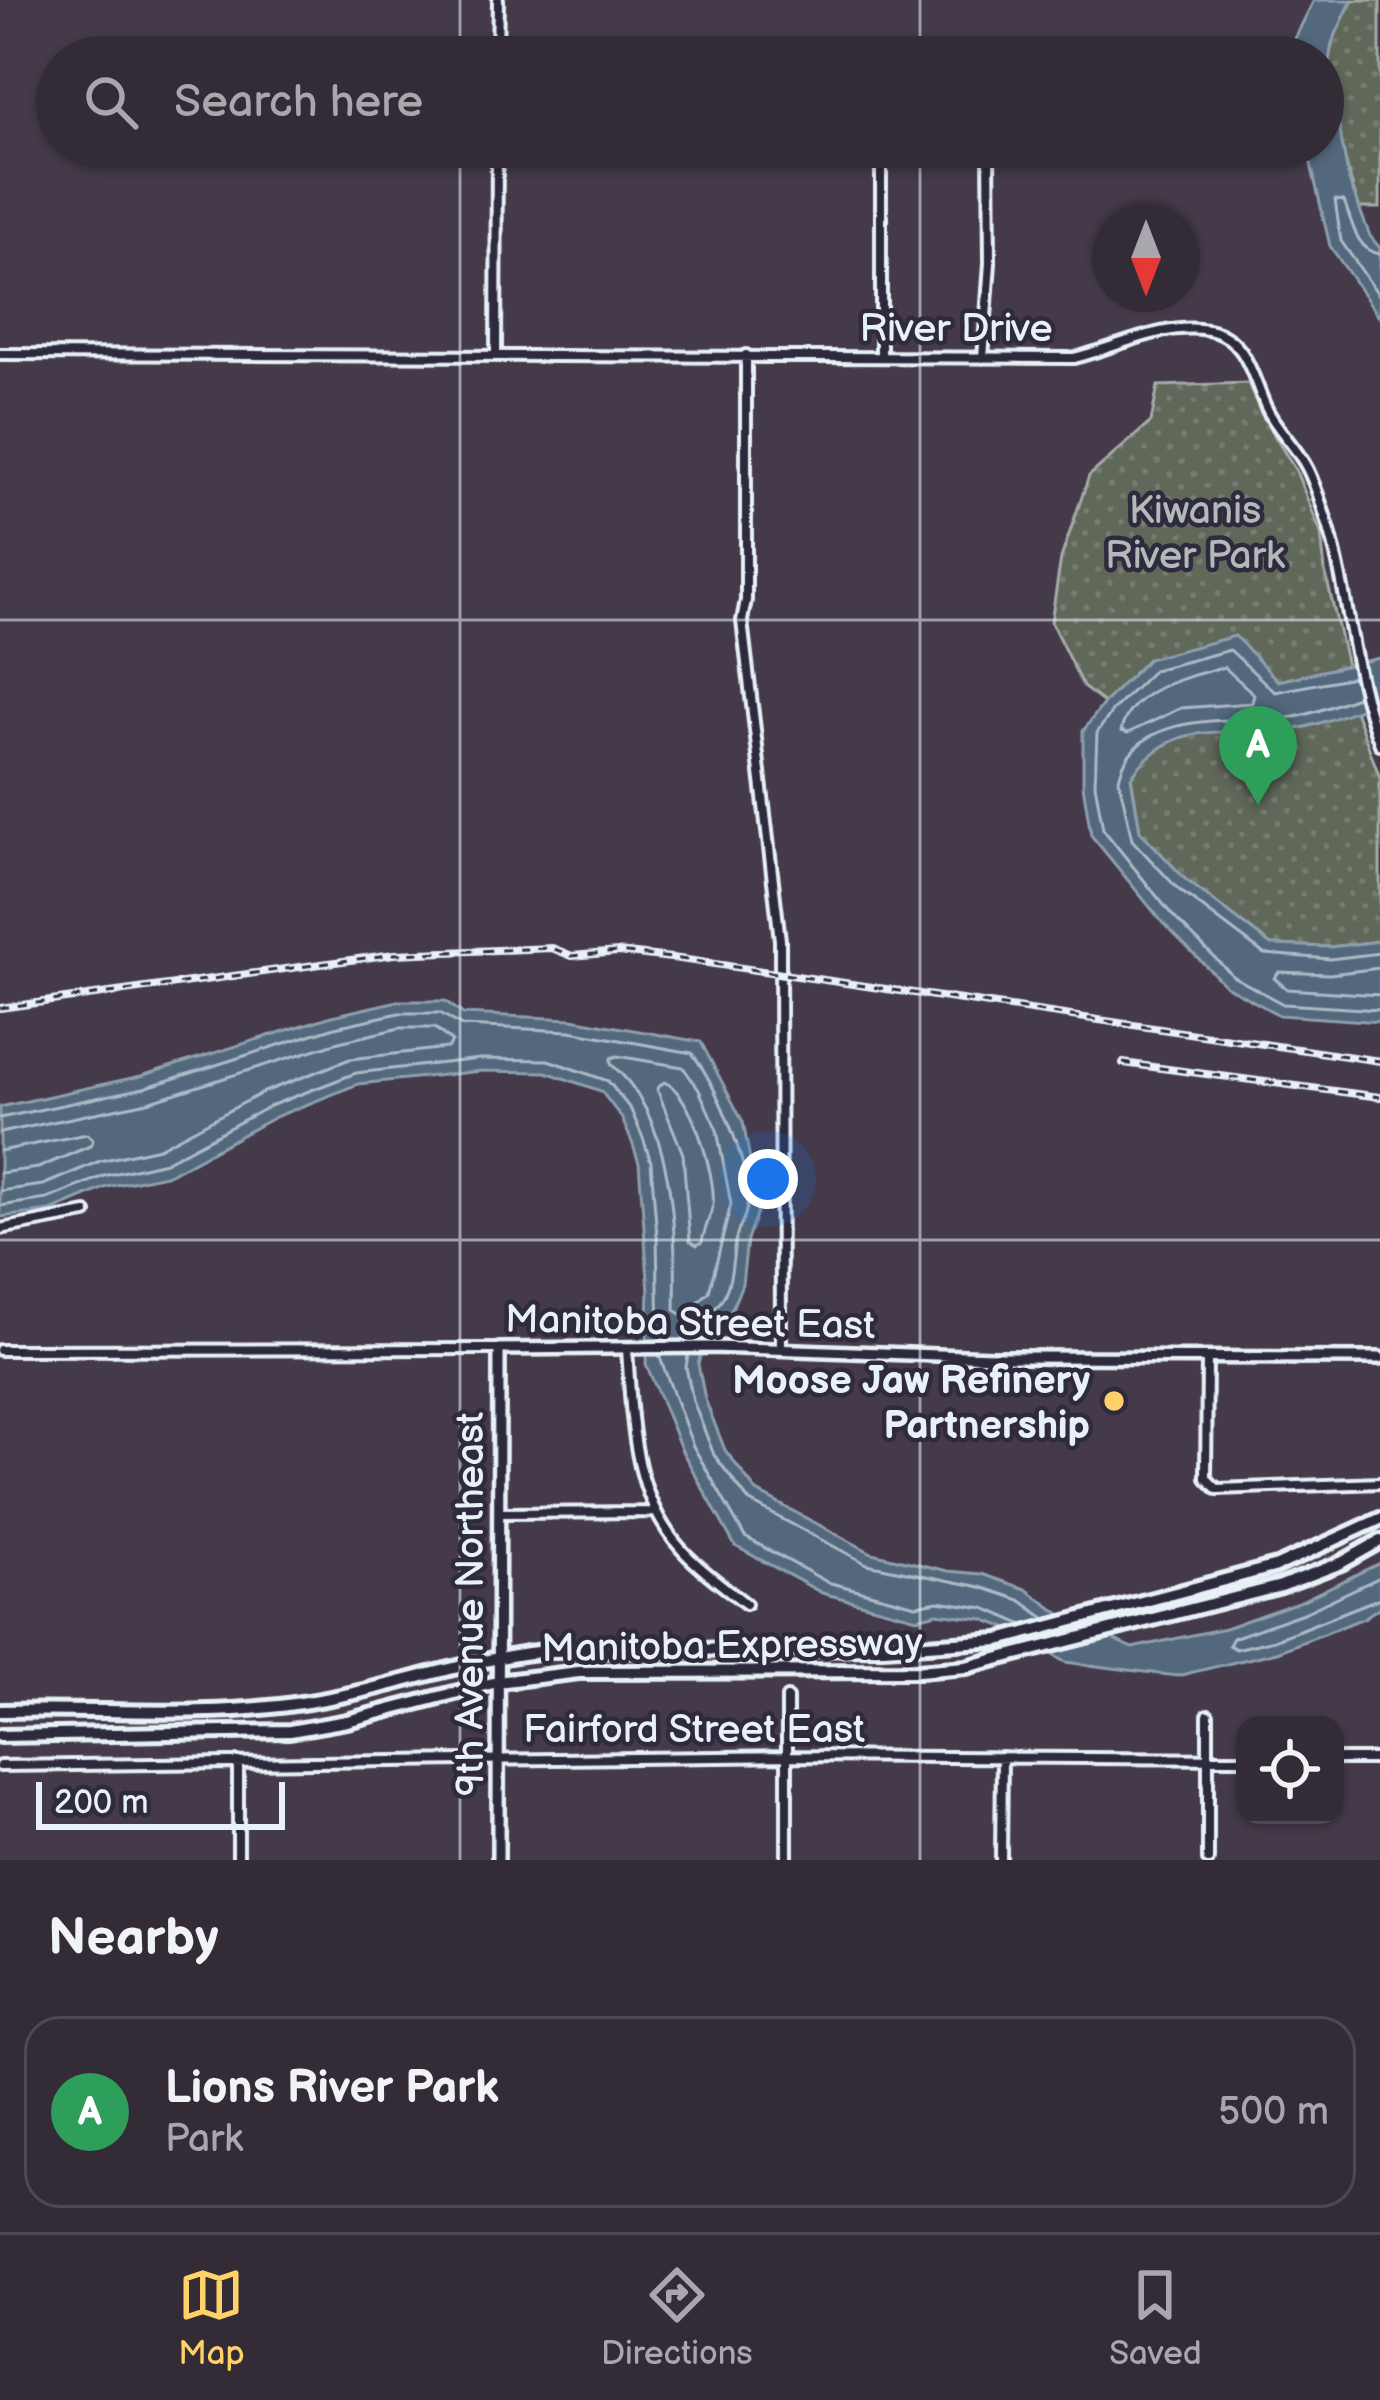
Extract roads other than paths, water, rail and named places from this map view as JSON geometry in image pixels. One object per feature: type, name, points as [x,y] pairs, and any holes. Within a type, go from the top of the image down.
[{"type":"main road","name":"Manitoba Expressway","points":[[0,1711],[278,1706],[334,1697],[498,1656],[608,1647],[883,1648],[999,1640],[1277,1566],[1380,1519]]},
{"type":"main road","name":"Manitoba Expressway","points":[[0,1736],[290,1731],[497,1682],[579,1672],[918,1672],[1022,1656],[1281,1586],[1341,1563],[1380,1541]]},
{"type":"street","points":[[497,36],[498,0]]},
{"type":"street","points":[[496,355],[497,168]]},
{"type":"street","points":[[881,168],[881,357]]},
{"type":"street","points":[[983,358],[990,263],[989,168]]},
{"type":"street","name":"River Drive","points":[[0,355],[1074,358],[1188,329],[1216,332],[1234,342],[1248,361],[1270,417],[1307,466],[1330,531],[1366,706],[1380,744]]},
{"type":"street","points":[[751,355],[742,621],[780,940],[781,1349]]},
{"type":"street","points":[[0,1229],[86,1213]]},
{"type":"street","name":"Manitoba Street East","points":[[0,1350],[712,1347],[993,1357],[1380,1358]]},
{"type":"street","name":"9th Avenue Northeast","points":[[498,1860],[499,1349]]},
{"type":"street","points":[[633,1349],[633,1446],[654,1512],[682,1551],[746,1604]]},
{"type":"street","points":[[1207,1359],[1206,1478],[1217,1489],[1380,1483]]},
{"type":"street","points":[[499,1514],[654,1512]]},
{"type":"street","points":[[787,1698],[787,1860]]},
{"type":"street","points":[[1208,1715],[1208,1860]]},
{"type":"street","name":"Fairford Street East","points":[[0,1766],[788,1756],[1236,1759]]},
{"type":"street","points":[[1001,1860],[1002,1757]]},
{"type":"street","points":[[1344,1759],[1380,1759]]},
{"type":"street","points":[[238,1762],[238,1860]]},
{"type":"water","points":[[1314,0],[1352,0],[1335,36],[1296,36]]},
{"type":"water","points":[[1344,154],[1370,236],[1380,248],[1380,318],[1330,246],[1312,168],[1344,168]]},
{"type":"water","points":[[1235,636],[1278,681],[1380,658],[1380,702],[1300,728],[1208,733],[1168,743],[1131,777],[1140,831],[1186,880],[1271,945],[1330,947],[1380,941],[1380,1022],[1279,1015],[1226,986],[1163,923],[1091,835],[1083,785],[1083,731],[1148,659]]},
{"type":"water","points":[[398,1001],[445,1001],[463,1014],[572,1019],[701,1042],[743,1122],[759,1207],[747,1240],[742,1284],[731,1311],[709,1326],[698,1364],[705,1399],[725,1450],[757,1492],[872,1553],[982,1574],[1026,1589],[1060,1614],[1132,1648],[1225,1628],[1301,1601],[1380,1563],[1380,1607],[1364,1618],[1277,1652],[1177,1676],[1065,1662],[983,1619],[937,1613],[917,1618],[822,1593],[735,1546],[682,1451],[646,1364],[649,1292],[639,1163],[632,1142],[601,1091],[546,1072],[482,1071],[358,1084],[275,1117],[170,1174],[107,1187],[51,1211],[0,1217],[0,1107],[141,1076],[332,1016]]},
{"type":"railway","points":[[0,1008],[394,954],[552,948],[572,956],[618,952],[680,959],[1380,1061]]},
{"type":"railway","points":[[1123,1063],[1380,1097]]},
{"type":"place","name":"Lions River Park","points":[[1258,805]]},
{"type":"place","name":"Moose Jaw Refinery Partnership","points":[[1114,1401]]},
{"type":"park label","name":"Kiwanis River Park","points":[[1195,532]]}]
